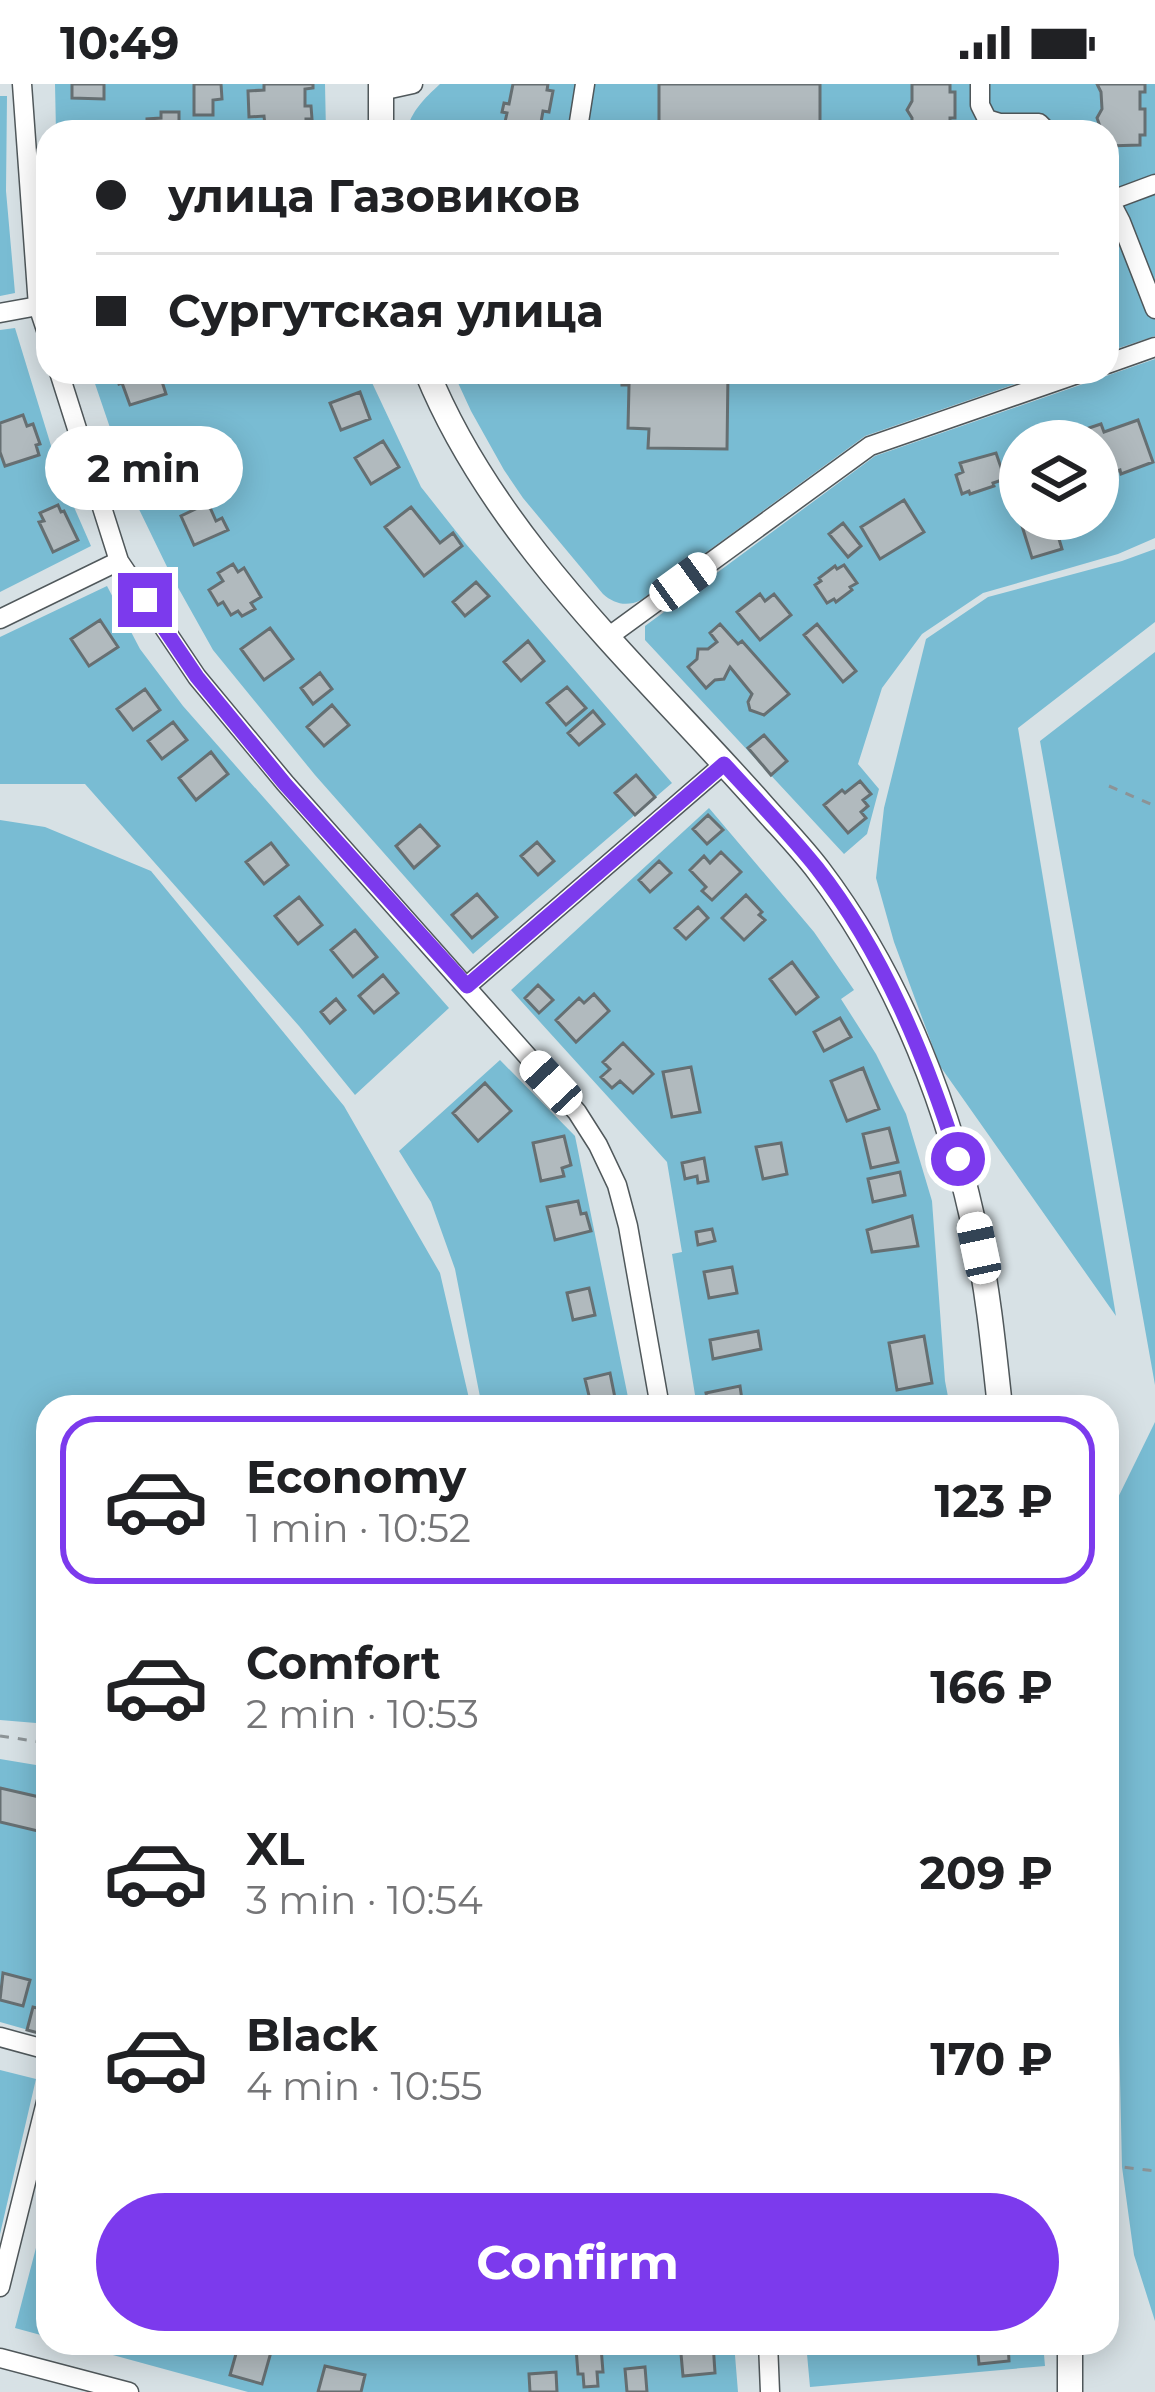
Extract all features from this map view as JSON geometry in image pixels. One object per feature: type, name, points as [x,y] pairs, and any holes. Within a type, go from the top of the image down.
[{"type":"street","points":[[381,120],[381,88],[413,84]]},
{"type":"street","points":[[579,120],[585,84]]},
{"type":"street","points":[[980,84],[980,105],[990,120]]},
{"type":"street","points":[[0,85],[22,85],[36,278]]},
{"type":"street","points":[[1119,195],[1155,184]]},
{"type":"street","points":[[1119,233],[1155,309]]},
{"type":"street","points":[[0,314],[36,306]]},
{"type":"street","points":[[1119,360],[1155,347]]},
{"type":"street","points":[[63,384],[119,561],[197,677],[285,784],[577,1112],[598,1145],[628,1226],[658,1395]]},
{"type":"street","points":[[433,384],[449,422],[509,519],[608,637],[818,870],[868,947],[910,1030],[944,1115],[969,1203],[999,1395]]},
{"type":"street","points":[[608,637],[870,446],[1048,384]]},
{"type":"street","points":[[0,619],[119,561]]},
{"type":"street","points":[[467,986],[724,764]]},
{"type":"street","points":[[0,2037],[36,2047]]},
{"type":"street","points":[[0,2287],[36,2142]]},
{"type":"street","points":[[768,2355],[770,2392]]},
{"type":"street","points":[[1070,2355],[1070,2392]]},
{"type":"street","points":[[0,2358],[129,2392]]},
{"type":"path","points":[[1109,786],[1155,806]]},
{"type":"path","points":[[0,1736],[36,1741]]},
{"type":"path","points":[[1119,2168],[1155,2171]]},
{"type":"shaded area","points":[[55,84],[325,84],[326,120],[56,120]]},
{"type":"shaded area","points":[[440,84],[1155,84],[1155,336],[1119,348],[1119,120],[411,120]]},
{"type":"shaded area","points":[[0,96],[7,96],[6,191],[15,293],[0,296]]},
{"type":"shaded area","points":[[15,328],[60,475],[91,546],[0,592],[0,330]]},
{"type":"shaded area","points":[[1155,359],[1155,538],[1118,554],[983,593],[922,634],[882,688],[858,764],[879,789],[867,834],[844,854],[645,640],[645,626],[875,456],[1083,384],[1119,384],[1119,371]]},
{"type":"shaded area","points":[[95,384],[373,384],[421,487],[672,783],[473,954],[315,775],[213,650],[135,501]]},
{"type":"shaded area","points":[[459,384],[1015,384],[865,436],[641,600],[626,604],[603,594],[523,498]]},
{"type":"shaded area","points":[[1155,549],[1155,622],[1018,728],[1116,1316],[940,1066],[876,878],[884,808],[926,639],[988,597]]},
{"type":"shaded area","points":[[107,586],[140,649],[183,706],[449,1008],[355,1095],[85,784],[0,784],[0,637]]},
{"type":"shaded area","points":[[1155,652],[1155,1385],[1040,741]]},
{"type":"shaded area","points":[[709,808],[814,932],[854,990],[841,999],[906,1114],[932,1201],[948,1395],[695,1395],[672,1254],[682,1252],[667,1162],[511,990]]},
{"type":"shaded area","points":[[0,820],[45,827],[151,871],[344,1106],[440,1273],[468,1395],[36,1395],[36,1723],[0,1720]]},
{"type":"shaded area","points":[[500,1060],[575,1136],[628,1395],[480,1395],[455,1269],[431,1202],[399,1151]]},
{"type":"shaded area","points":[[1155,1422],[1155,2321],[1134,2255],[1122,2167],[1119,1496]]},
{"type":"shaded area","points":[[0,1759],[36,1765],[36,2032],[0,2022]]},
{"type":"shaded area","points":[[0,2070],[36,2079],[0,2234]]},
{"type":"shaded area","points":[[36,2248],[36,2334],[15,2328]]},
{"type":"shaded area","points":[[113,2355],[735,2355],[738,2392],[248,2392]]},
{"type":"shaded area","points":[[807,2355],[1044,2355],[1045,2366],[810,2387]]},
{"type":"building","points":[[72,84],[104,84],[104,99],[72,98]]},
{"type":"building","points":[[194,84],[221,84],[222,99],[213,100],[213,115],[194,115]]},
{"type":"building","points":[[264,84],[313,84],[305,89],[305,106],[311,106],[312,119],[249,117],[248,91],[264,90]]},
{"type":"building","points":[[513,84],[548,84],[547,90],[553,91],[549,112],[543,111],[541,120],[505,120],[507,113],[502,112],[504,103],[509,104]]},
{"type":"building","points":[[659,84],[820,84],[820,120],[659,120]]},
{"type":"building","points":[[912,84],[950,84],[950,92],[955,92],[955,118],[912,120],[907,110]]},
{"type":"building","points":[[1097,84],[1145,84],[1145,92],[1140,92],[1145,135],[1140,135],[1140,145],[1119,146],[1119,120],[1098,120],[1101,92]]},
{"type":"building","points":[[161,112],[179,112],[179,120],[147,120],[161,118]]},
{"type":"building","points":[[122,384],[163,384],[166,394],[130,405]]},
{"type":"building","points":[[728,384],[727,449],[648,448],[649,429],[628,428],[629,385],[622,385]]},
{"type":"building","points":[[360,392],[370,419],[341,430],[330,403]]},
{"type":"building","points":[[23,415],[27,426],[33,424],[39,455],[5,466],[0,423]]},
{"type":"building","points":[[1138,420],[1153,462],[1121,474],[1119,427]]},
{"type":"building","points":[[383,441],[399,467],[371,484],[355,458]]},
{"type":"building","points":[[996,453],[999,481],[962,494],[956,475],[963,472],[960,463]]},
{"type":"building","points":[[904,500],[924,532],[880,559],[861,527]]},
{"type":"building","points":[[208,503],[216,521],[222,518],[228,530],[194,545],[181,516]]},
{"type":"building","points":[[58,505],[78,540],[53,552],[39,522],[44,521],[40,513]]},
{"type":"building","points":[[411,507],[440,543],[453,533],[462,546],[424,576],[385,527]]},
{"type":"building","points":[[843,523],[861,546],[848,557],[829,534]]},
{"type":"building","points":[[1026,540],[1059,540],[1062,549],[1032,558]]},
{"type":"building","points":[[233,564],[238,572],[244,568],[261,597],[251,603],[255,609],[242,616],[238,611],[231,615],[223,602],[218,605],[209,590],[223,581],[218,573]]},
{"type":"building","points":[[844,565],[857,583],[836,602],[827,603],[815,585],[835,566]]},
{"type":"building","points":[[476,582],[489,596],[465,616],[453,602]]},
{"type":"building","points":[[760,594],[765,601],[774,594],[791,615],[760,640],[737,612]]},
{"type":"building","points":[[100,620],[118,647],[89,666],[71,639]]},
{"type":"building","points":[[720,624],[738,644],[742,641],[789,694],[764,715],[750,710],[752,694],[730,667],[724,679],[706,688],[688,667],[697,659],[698,649],[717,642],[710,633]]},
{"type":"building","points":[[817,624],[856,671],[843,682],[804,635]]},
{"type":"building","points":[[270,628],[293,659],[264,680],[241,649]]},
{"type":"building","points":[[528,641],[544,661],[521,681],[504,662]]},
{"type":"building","points":[[320,673],[332,689],[313,704],[301,688]]},
{"type":"building","points":[[567,687],[586,708],[566,725],[547,703]]},
{"type":"building","points":[[145,689],[160,710],[133,730],[117,709]]},
{"type":"building","points":[[332,705],[349,725],[324,746],[307,727]]},
{"type":"building","points":[[593,711],[604,724],[579,745],[568,733]]},
{"type":"building","points":[[173,722],[187,740],[162,759],[148,741]]},
{"type":"building","points":[[764,735],[787,761],[771,775],[748,748]]},
{"type":"building","points":[[211,752],[228,774],[196,800],[179,778]]},
{"type":"building","points":[[636,775],[655,797],[635,815],[615,793]]},
{"type":"building","points":[[860,781],[871,794],[863,800],[868,806],[861,812],[866,818],[848,833],[824,805]]},
{"type":"building","points":[[708,815],[723,830],[707,844],[693,829]]},
{"type":"building","points":[[420,825],[439,846],[414,868],[396,846]]},
{"type":"building","points":[[537,842],[554,861],[538,875],[521,856]]},
{"type":"building","points":[[271,843],[288,865],[264,884],[246,862]]},
{"type":"building","points":[[721,852],[741,872],[712,900],[690,870],[704,856],[710,863]]},
{"type":"building","points":[[659,861],[671,873],[650,892],[639,880]]},
{"type":"building","points":[[477,894],[497,917],[472,938],[452,915]]},
{"type":"building","points":[[746,895],[765,920],[744,940],[722,918]]},
{"type":"building","points":[[299,897],[322,925],[298,944],[275,916]]},
{"type":"building","points":[[698,907],[708,918],[686,939],[675,928]]},
{"type":"building","points":[[355,930],[377,957],[353,977],[331,950]]},
{"type":"building","points":[[792,962],[818,997],[796,1014],[770,979]]},
{"type":"building","points":[[383,975],[398,993],[374,1013],[359,996]]},
{"type":"building","points":[[538,985],[553,1000],[539,1013],[525,998]]},
{"type":"building","points":[[594,994],[609,1011],[576,1042],[556,1020],[579,998],[584,1003]]},
{"type":"building","points":[[336,999],[345,1010],[330,1023],[321,1012]]},
{"type":"building","points":[[840,1018],[851,1037],[824,1051],[814,1032]]},
{"type":"building","points":[[623,1043],[653,1074],[633,1093],[620,1081],[612,1088],[601,1077],[610,1069],[603,1062]]},
{"type":"building","points":[[691,1067],[700,1112],[672,1117],[663,1072]]},
{"type":"building","points":[[863,1068],[879,1109],[847,1121],[831,1081]]},
{"type":"building","points":[[485,1083],[511,1111],[478,1141],[453,1113]]},
{"type":"building","points":[[889,1128],[898,1162],[871,1168],[863,1134]]},
{"type":"building","points":[[564,1136],[571,1165],[562,1168],[564,1176],[541,1181],[533,1143]]},
{"type":"building","points":[[781,1143],[787,1174],[763,1179],[756,1147]]},
{"type":"building","points":[[704,1158],[708,1181],[698,1183],[697,1176],[685,1179],[682,1163]]},
{"type":"building","points":[[900,1172],[905,1195],[873,1202],[868,1179]]},
{"type":"building","points":[[578,1201],[591,1231],[555,1240],[547,1207]]},
{"type":"building","points":[[912,1216],[918,1246],[872,1252],[867,1230]]},
{"type":"building","points":[[712,1229],[715,1241],[698,1245],[696,1232]]},
{"type":"building","points":[[732,1267],[737,1293],[709,1298],[704,1272]]},
{"type":"building","points":[[589,1288],[595,1315],[573,1320],[567,1293]]},
{"type":"building","points":[[758,1331],[761,1349],[713,1359],[710,1340]]},
{"type":"building","points":[[924,1336],[932,1383],[897,1390],[889,1343]]},
{"type":"building","points":[[610,1373],[614,1395],[589,1395],[585,1379]]},
{"type":"building","points":[[740,1386],[741,1395],[706,1395]]},
{"type":"building","points":[[0,1788],[36,1796],[36,1831],[0,1822]]},
{"type":"building","points":[[3,1973],[30,1980],[23,2006],[0,2000]]},
{"type":"building","points":[[36,2008],[36,2032],[27,2030]]},
{"type":"building","points":[[236,2355],[270,2355],[262,2384],[230,2375]]},
{"type":"building","points":[[577,2355],[602,2355],[598,2386],[584,2387],[583,2374],[578,2374]]},
{"type":"building","points":[[681,2355],[714,2355],[715,2373],[683,2376]]},
{"type":"building","points":[[978,2355],[1009,2355],[1009,2361],[979,2364]]},
{"type":"building","points":[[325,2366],[365,2375],[361,2392],[318,2392]]},
{"type":"building","points":[[645,2367],[647,2392],[627,2392],[625,2369]]},
{"type":"building","points":[[556,2372],[557,2392],[530,2392],[529,2374]]},
{"type":"route","points":[[145,600],[197,677],[285,784],[467,986],[724,764],[818,870],[868,947],[928,1072],[958,1159]]}]
